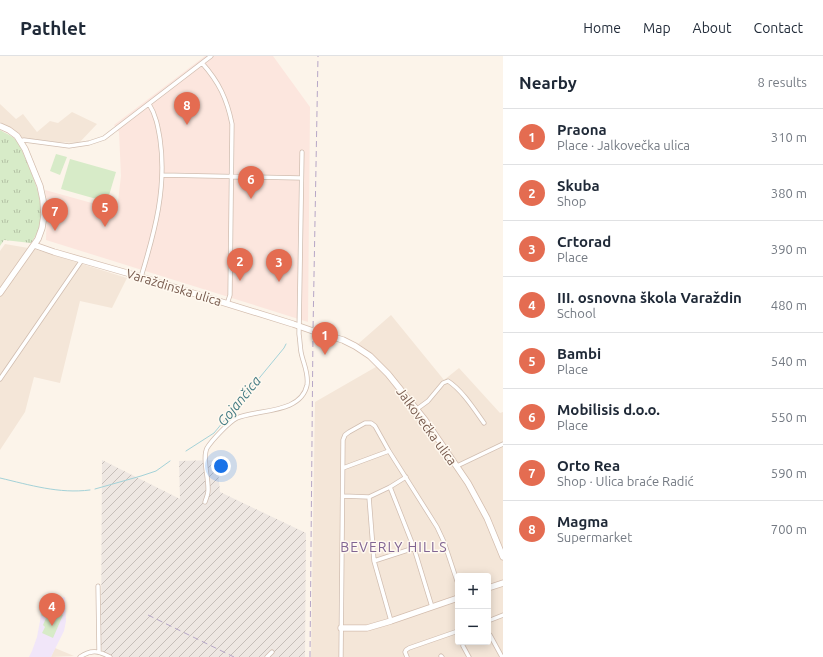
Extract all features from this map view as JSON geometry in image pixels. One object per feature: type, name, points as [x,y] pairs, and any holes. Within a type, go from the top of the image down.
[{"type":"main road","points":[[0,126],[14,133],[20,141],[39,180],[44,215],[42,228],[34,245],[0,293]]},
{"type":"main road","name":"Varaždinska ulica","points":[[34,245],[313,331]]},
{"type":"main road","name":"Jalkovečka ulica","points":[[313,331],[347,342],[364,351],[388,374],[417,409],[457,466],[478,500],[503,557]]},
{"type":"main road","points":[[491,587],[503,583]]},
{"type":"main road","points":[[341,628],[367,628],[455,599]]},
{"type":"street","points":[[20,141],[24,140],[69,146],[89,143],[104,138],[211,56]]},
{"type":"street","points":[[202,63],[221,90],[232,124],[230,295],[227,304]]},
{"type":"street","points":[[141,277],[158,213],[162,175],[161,149],[158,130],[149,104]]},
{"type":"street","points":[[205,502],[208,491],[206,451],[227,425],[238,418],[288,406],[298,401],[304,393],[307,385],[307,371],[301,352],[299,334],[302,152]]},
{"type":"street","points":[[162,175],[301,178]]},
{"type":"street","points":[[0,379],[82,260]]},
{"type":"street","points":[[417,409],[428,401],[443,383],[448,381],[461,393],[484,423]]},
{"type":"street","points":[[341,657],[343,440],[345,435],[349,432],[366,423],[371,423],[376,426],[437,527],[444,542],[455,575]]},
{"type":"street","points":[[457,466],[503,444]]},
{"type":"street","points":[[343,468],[390,450]]},
{"type":"street","points":[[343,496],[369,497],[406,477]]},
{"type":"street","points":[[390,487],[414,548],[432,607]]},
{"type":"street","points":[[369,497],[374,561],[391,621]]},
{"type":"street","points":[[374,561],[414,548]]},
{"type":"street","points":[[98,586],[99,652]]},
{"type":"street","points":[[491,619],[503,615]]},
{"type":"street","points":[[408,657],[406,650],[455,632]]},
{"type":"street","points":[[491,637],[502,657]]},
{"type":"street","points":[[463,646],[469,657]]},
{"type":"street","points":[[80,657],[88,653],[99,652],[110,657]]},
{"type":"street","points":[[267,657],[272,652]]},
{"type":"shaded area","points":[[205,56],[273,56],[310,107],[308,322],[46,240],[47,205],[45,190],[117,210],[121,176],[119,132],[114,125]]},
{"type":"shaded area","points":[[0,104],[16,119],[23,114],[37,132],[50,121],[58,123],[72,112],[97,124],[79,143],[22,138],[15,131],[0,122]]},
{"type":"shaded area","points":[[5,244],[34,249],[127,278],[112,308],[80,301],[60,383],[34,377],[25,412],[0,450],[0,251]]},
{"type":"shaded area","points":[[391,315],[444,380],[459,368],[500,413],[503,412],[503,657],[311,657],[315,402],[381,364],[358,344]]},
{"type":"shaded area","points":[[102,460],[180,499],[179,461],[217,460],[220,492],[306,533],[305,657],[104,657],[101,647]]},
{"type":"shaded area","points":[[65,597],[66,621],[64,631],[51,657],[29,657],[37,637],[42,601]]},
{"type":"shaded area","points":[[55,648],[74,656],[51,657]]},
{"type":"green space","points":[[0,130],[18,142],[36,184],[40,200],[41,216],[38,232],[31,243],[4,240],[0,246]]},
{"type":"green space","points":[[56,154],[67,157],[60,175],[50,171]]},
{"type":"green space","points":[[70,159],[116,172],[107,202],[61,189]]},
{"type":"green space","points":[[46,606],[63,615],[53,638],[42,633],[45,627],[43,625],[46,618],[41,615]]},
{"type":"waterway","name":"Gojančica","points":[[186,451],[214,433],[286,344]]},
{"type":"waterway","name":"Gojančica","points":[[95,489],[156,471],[170,461]]},
{"type":"waterway","name":"Gojančica","points":[[0,478],[56,490],[90,490]]},
{"type":"railway","points":[[310,657],[313,331],[318,56]]},
{"type":"railway","points":[[148,615],[234,657]]},
{"type":"place","name":"Magma","points":[[187,125]]},
{"type":"place","name":"Mobilisis d.o.o.","points":[[251,199]]},
{"type":"place","name":"Bambi","points":[[105,227]]},
{"type":"place","name":"Orto Rea","points":[[55,231]]},
{"type":"place","name":"Skuba","points":[[240,281]]},
{"type":"place","name":"Crtorad","points":[[279,282]]},
{"type":"place","name":"Praona","points":[[325,355]]},
{"type":"place","name":"III. osnovna škola Varaždin","points":[[52,626]]},
{"type":"district","name":"BEVERLY HILLS","points":[[394,547]]}]
